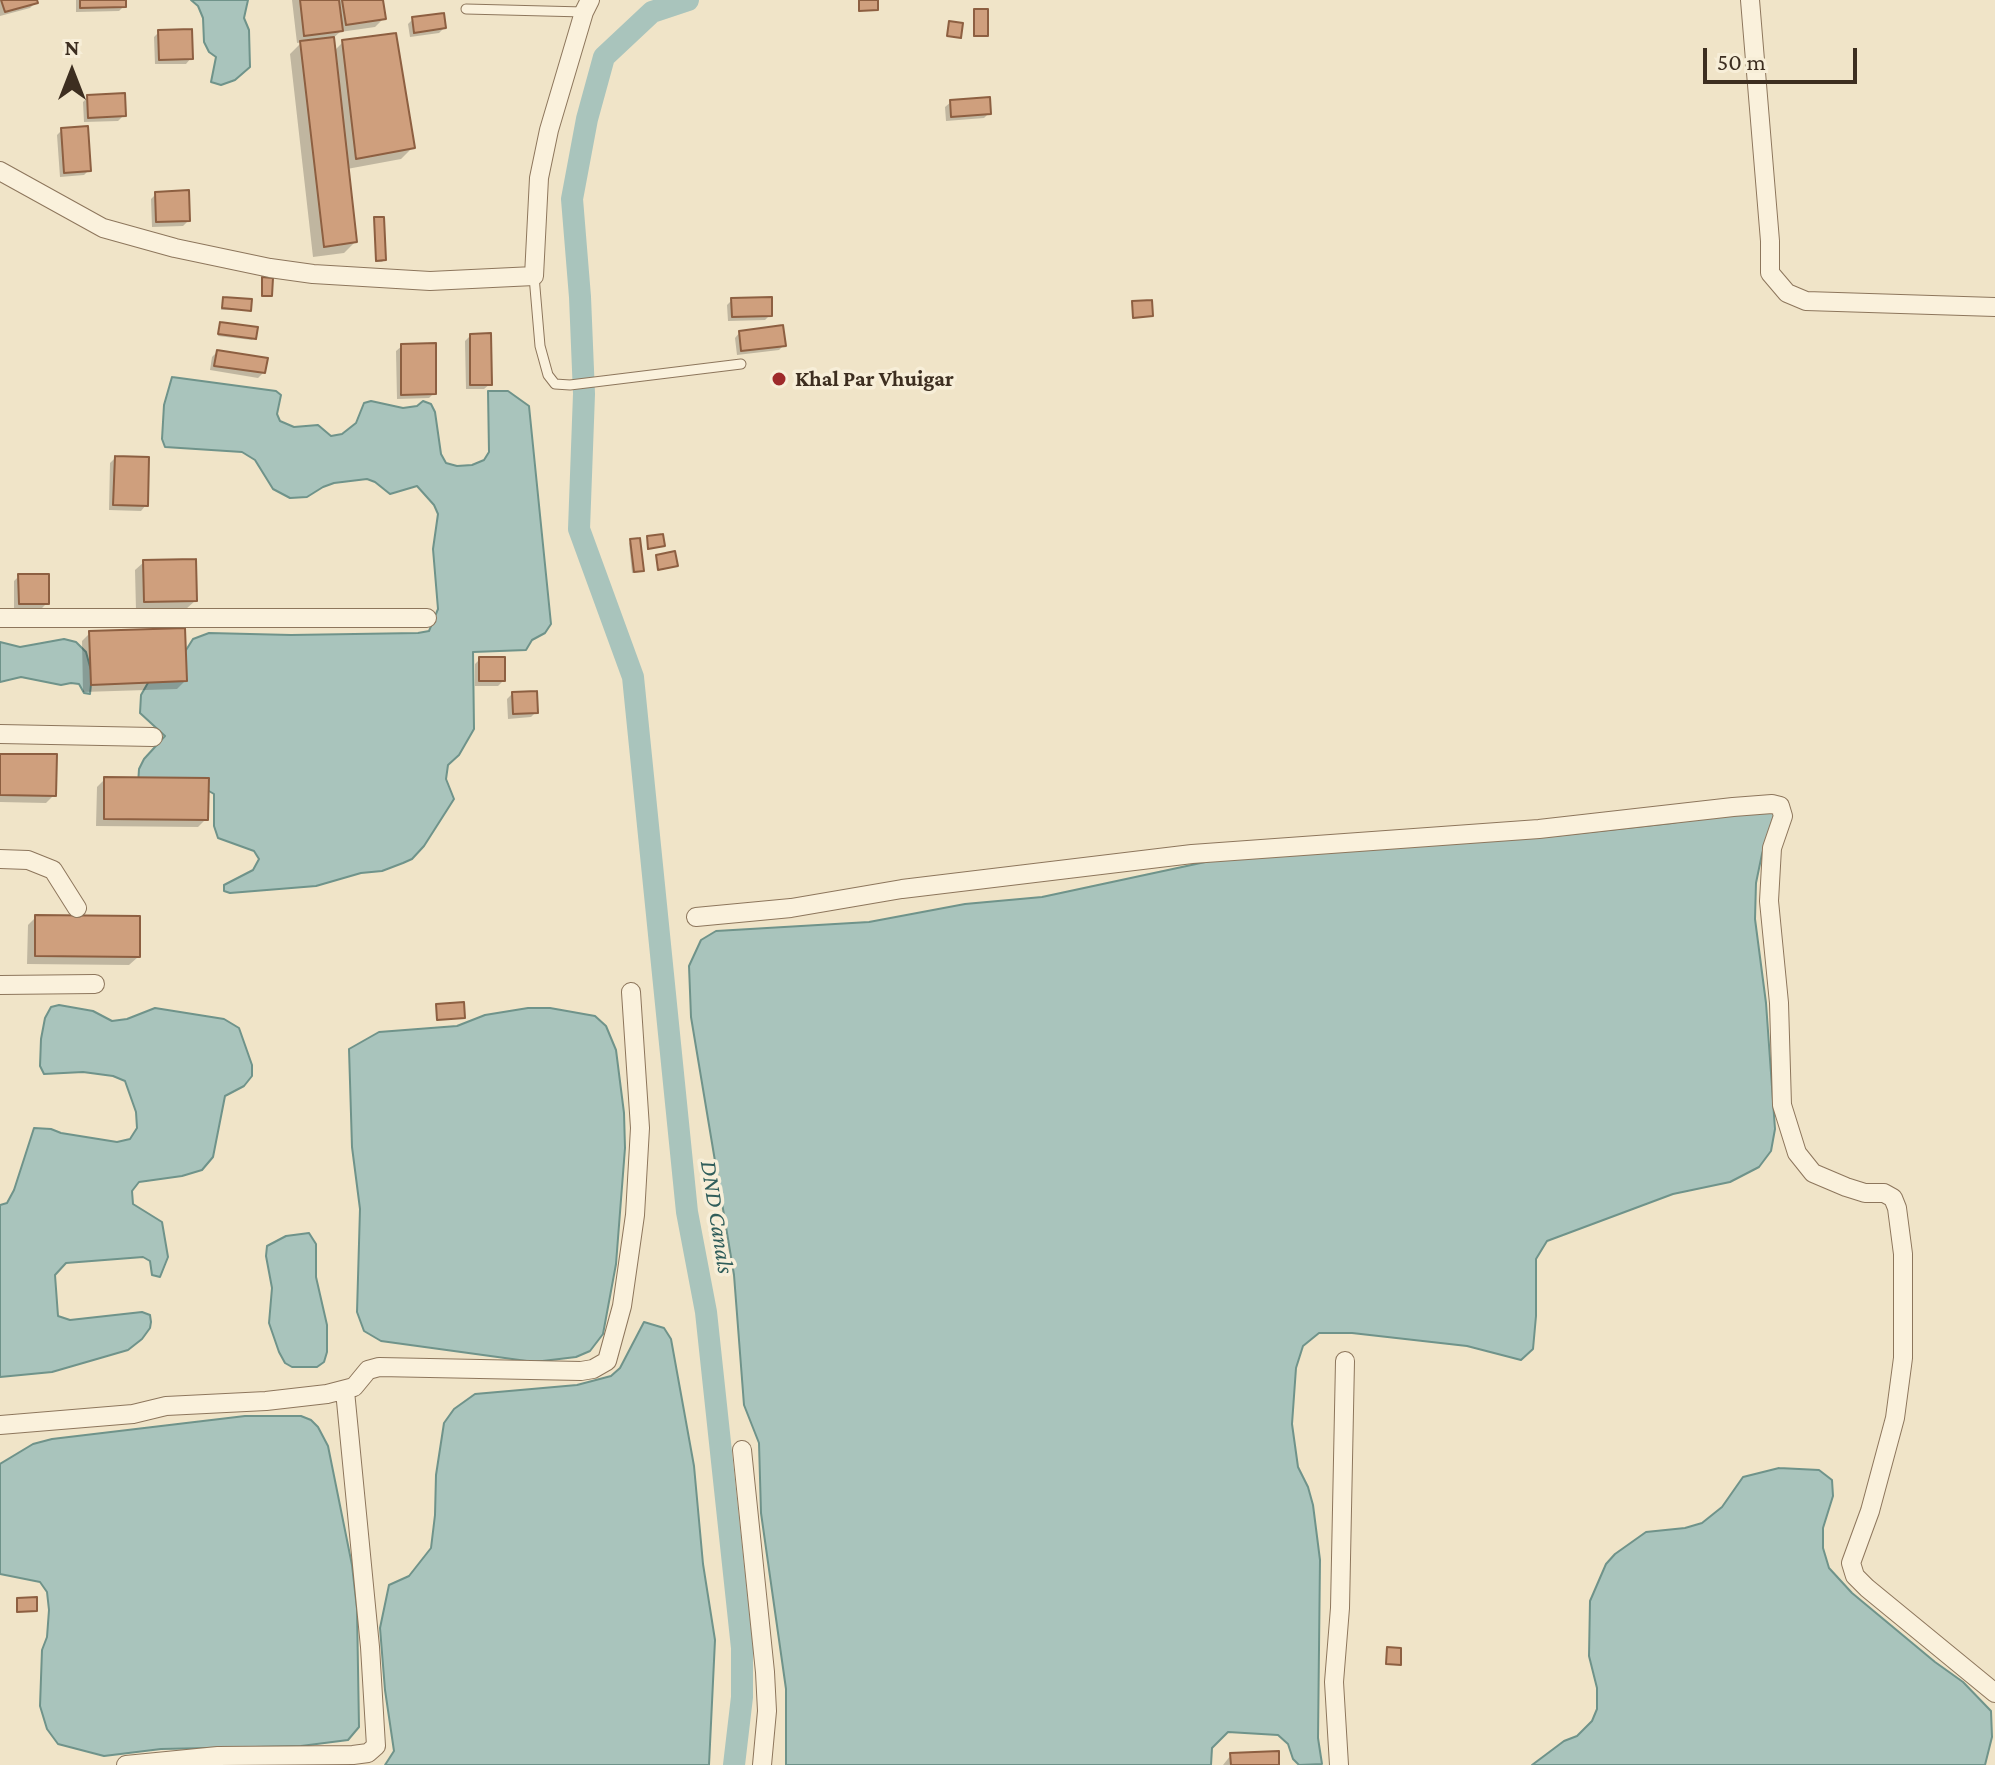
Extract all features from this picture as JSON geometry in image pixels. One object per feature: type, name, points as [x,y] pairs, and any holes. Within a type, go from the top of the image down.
[{"type":"street","points":[[1750,0],[1770,273],[1787,293],[1806,301],[1995,307]]},
{"type":"street","points":[[0,171],[103,228],[175,248],[270,268],[313,274],[430,281],[534,276],[539,178],[549,130],[587,6]]},
{"type":"street","points":[[0,618],[427,618]]},
{"type":"street","points":[[0,734],[153,737]]},
{"type":"street","points":[[696,917],[791,908],[902,889],[1192,854],[1539,829],[1733,807],[1780,806],[1783,816],[1772,848],[1769,901],[1779,1003],[1782,1105],[1797,1153],[1813,1173],[1855,1190],[1884,1193],[1893,1198],[1903,1254],[1903,1358],[1895,1418],[1870,1511],[1851,1563],[1855,1576],[1867,1588],[1995,1693]]},
{"type":"street","points":[[0,859],[28,860],[53,870],[77,908]]},
{"type":"street","points":[[0,985],[95,984]]},
{"type":"street","points":[[0,1425],[133,1414],[166,1406],[266,1401],[345,1391],[354,1387],[368,1370],[379,1367],[581,1371],[593,1369],[607,1361],[622,1306],[635,1215],[640,1128],[631,992]]},
{"type":"street","points":[[1339,1765],[1334,1682],[1340,1608],[1345,1361]]},
{"type":"street","points":[[126,1765],[218,1756],[353,1755],[368,1753],[376,1746],[370,1647],[345,1391]]},
{"type":"street","points":[[742,1450],[765,1672],[767,1711],[762,1765]]},
{"type":"lane","points":[[466,9],[587,6]]},
{"type":"lane","points":[[534,276],[540,346],[548,375],[555,384],[570,385],[741,364]]},
{"type":"water","points":[[191,0],[248,0],[244,18],[249,30],[250,67],[235,80],[221,85],[211,82],[216,57],[204,42],[203,18],[198,6]]},
{"type":"water","points":[[172,377],[276,391],[281,395],[277,414],[280,421],[294,427],[318,425],[331,436],[342,434],[356,423],[364,403],[371,401],[403,408],[417,406],[423,401],[431,404],[435,412],[441,454],[446,463],[457,466],[484,460],[489,452],[488,391],[508,391],[529,406],[551,624],[545,633],[532,640],[526,650],[473,652],[474,729],[459,755],[448,765],[446,779],[454,799],[412,859],[382,871],[361,873],[316,886],[230,893],[224,891],[224,885],[253,870],[259,859],[254,851],[218,838],[214,826],[214,794],[202,787],[138,785],[139,769],[144,759],[165,736],[140,713],[141,695],[149,681],[181,658],[193,639],[209,633],[418,633],[429,631],[438,609],[433,549],[438,514],[417,486],[390,494],[367,479],[334,483],[307,497],[290,498],[273,489],[255,460],[242,452],[165,447],[162,439],[164,405]]},
{"type":"water","points":[[64,639],[76,642],[86,652],[92,674],[90,694],[84,693],[79,684],[61,685],[21,677],[0,682],[0,642],[20,647]]},
{"type":"water","points":[[1775,812],[1756,883],[1755,919],[1766,1003],[1775,1129],[1771,1151],[1759,1167],[1730,1182],[1673,1194],[1547,1241],[1536,1259],[1533,1349],[1521,1360],[1467,1346],[1352,1333],[1319,1333],[1303,1346],[1296,1368],[1292,1424],[1298,1467],[1313,1505],[1320,1560],[1318,1738],[1322,1764],[1299,1765],[1293,1759],[1288,1744],[1278,1735],[1228,1732],[1212,1748],[1211,1765],[786,1765],[786,1689],[761,1513],[759,1443],[744,1405],[734,1275],[691,1017],[689,966],[701,940],[716,931],[869,922],[965,904],[1042,897],[1224,858],[1553,836],[1672,823],[1724,813]]},
{"type":"water","points":[[59,1005],[93,1011],[112,1021],[127,1019],[155,1008],[224,1019],[239,1028],[252,1065],[252,1076],[244,1086],[225,1096],[213,1157],[202,1170],[139,1182],[132,1191],[133,1204],[162,1222],[168,1257],[160,1277],[152,1275],[150,1261],[143,1257],[66,1263],[55,1275],[58,1316],[70,1320],[142,1312],[150,1315],[151,1322],[142,1339],[128,1350],[52,1372],[0,1377],[0,1205],[7,1203],[14,1190],[34,1128],[117,1142],[130,1139],[137,1128],[136,1112],[125,1081],[83,1072],[44,1074],[40,1066],[45,1018],[51,1007]]},
{"type":"water","points":[[550,1008],[595,1016],[606,1026],[616,1050],[625,1148],[616,1264],[603,1334],[590,1351],[576,1357],[534,1362],[381,1341],[364,1331],[357,1312],[360,1209],[352,1147],[349,1049],[379,1032],[457,1026],[485,1015]]},
{"type":"water","points":[[309,1233],[316,1244],[316,1277],[327,1325],[327,1352],[324,1362],[317,1367],[292,1367],[285,1363],[279,1352],[269,1323],[272,1288],[267,1246],[286,1236]]},
{"type":"water","points":[[644,1322],[664,1328],[671,1339],[694,1466],[703,1564],[715,1640],[709,1765],[385,1765],[394,1751],[380,1628],[389,1585],[409,1576],[431,1548],[436,1475],[444,1423],[454,1409],[475,1394],[577,1385],[611,1376],[620,1368]]},
{"type":"water","points":[[245,1416],[301,1416],[318,1427],[328,1446],[352,1565],[357,1609],[359,1727],[348,1740],[301,1746],[161,1749],[104,1756],[58,1744],[47,1729],[40,1706],[42,1650],[47,1637],[49,1610],[47,1592],[40,1582],[0,1574],[0,1464],[33,1444],[52,1439]]},
{"type":"water","points":[[1779,1468],[1819,1470],[1832,1480],[1833,1496],[1823,1528],[1823,1548],[1829,1568],[1852,1593],[1963,1682],[1991,1711],[1992,1737],[1985,1765],[1532,1765],[1564,1741],[1577,1736],[1592,1721],[1597,1709],[1597,1688],[1589,1656],[1590,1601],[1606,1564],[1646,1532],[1702,1523],[1722,1507],[1743,1477]]},
{"type":"building","points":[[1,0],[37,0],[38,3],[5,12]]},
{"type":"building","points":[[80,0],[126,0],[126,7],[80,8]]},
{"type":"building","points":[[300,0],[339,0],[343,31],[304,36]]},
{"type":"building","points":[[342,0],[383,0],[386,19],[346,25]]},
{"type":"building","points":[[859,0],[878,0],[878,10],[859,11]]},
{"type":"building","points":[[974,9],[988,9],[988,36],[974,36]]},
{"type":"building","points":[[444,13],[446,28],[414,33],[412,17]]},
{"type":"building","points":[[949,21],[963,23],[961,38],[947,36]]},
{"type":"building","points":[[192,29],[193,59],[159,60],[158,30]]},
{"type":"building","points":[[396,33],[415,148],[356,159],[342,40]]},
{"type":"building","points":[[334,37],[357,242],[324,247],[300,41]]},
{"type":"building","points":[[125,93],[126,116],[88,118],[87,95]]},
{"type":"building","points":[[990,97],[991,114],[951,117],[950,100]]},
{"type":"building","points":[[88,126],[91,171],[64,173],[61,128]]},
{"type":"building","points":[[189,190],[190,221],[156,222],[155,192]]},
{"type":"building","points":[[374,217],[384,217],[386,260],[376,261]]},
{"type":"building","points":[[262,277],[273,278],[272,296],[262,296]]},
{"type":"building","points":[[223,297],[252,299],[251,311],[222,308]]},
{"type":"building","points":[[772,297],[772,316],[732,317],[731,298]]},
{"type":"building","points":[[1152,300],[1153,316],[1133,318],[1132,301]]},
{"type":"building","points":[[220,322],[258,327],[256,339],[218,334]]},
{"type":"building","points":[[783,325],[786,346],[741,351],[739,331]]},
{"type":"building","points":[[491,333],[492,385],[470,385],[470,334]]},
{"type":"building","points":[[436,343],[436,394],[401,395],[401,344]]},
{"type":"building","points":[[217,350],[268,358],[265,373],[214,366]]},
{"type":"building","points":[[115,456],[149,457],[148,506],[113,505]]},
{"type":"building","points":[[663,534],[665,546],[648,549],[647,536]]},
{"type":"building","points":[[640,538],[644,571],[634,572],[630,539]]},
{"type":"building","points":[[675,551],[678,566],[658,570],[656,555]]},
{"type":"building","points":[[196,559],[197,601],[144,602],[143,560]]},
{"type":"building","points":[[18,574],[49,574],[49,604],[19,604]]},
{"type":"building","points":[[185,628],[187,681],[91,685],[89,631]]},
{"type":"building","points":[[479,657],[505,657],[505,681],[479,681]]},
{"type":"building","points":[[537,691],[538,713],[513,714],[512,692]]},
{"type":"building","points":[[0,754],[57,754],[56,796],[0,795]]},
{"type":"building","points":[[104,777],[209,778],[208,820],[104,819]]},
{"type":"building","points":[[35,915],[140,916],[140,957],[35,956]]},
{"type":"building","points":[[464,1002],[465,1018],[437,1020],[436,1004]]},
{"type":"building","points":[[37,1597],[37,1611],[17,1612],[17,1598]]},
{"type":"building","points":[[1387,1647],[1401,1648],[1401,1665],[1386,1664]]},
{"type":"building","points":[[1279,1751],[1279,1765],[1231,1765],[1230,1753]]},
{"type":"waterway","name":"DND Canals","points":[[688,0],[652,12],[604,57],[587,119],[572,199],[584,394],[579,529],[633,677],[687,1212],[706,1312],[742,1648],[742,1697],[734,1765]]},
{"type":"place","name":"Khal Par Vhuigar","points":[[779,379]]}]
